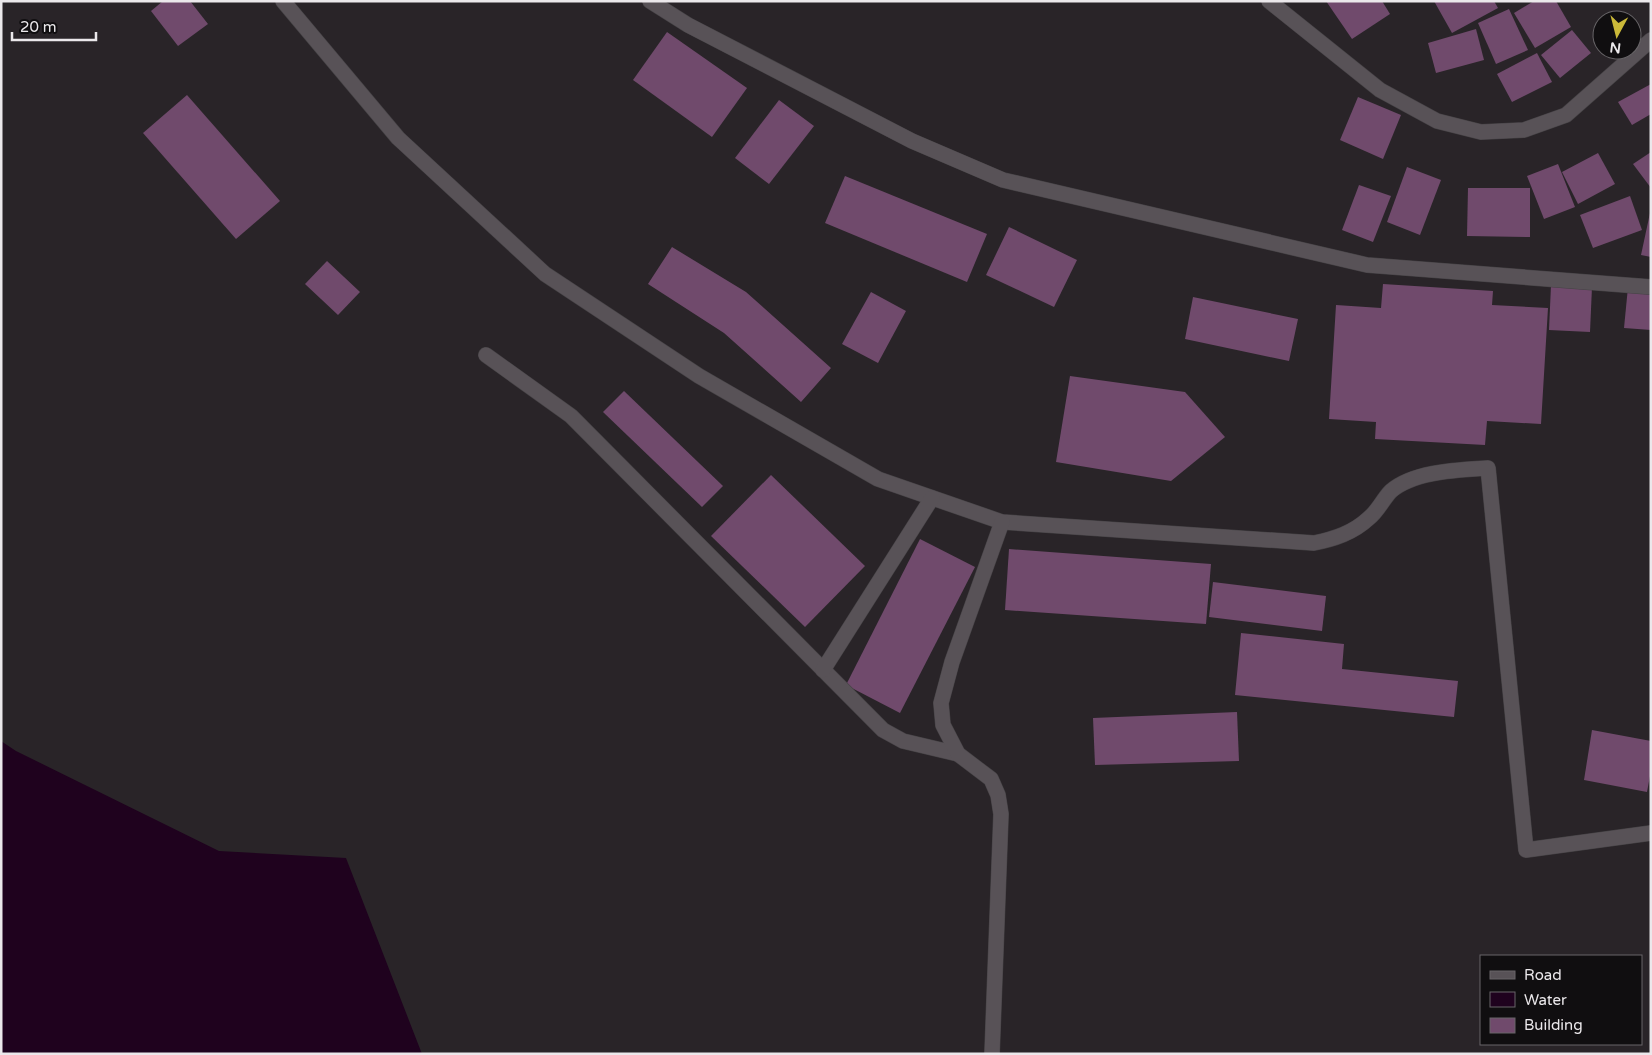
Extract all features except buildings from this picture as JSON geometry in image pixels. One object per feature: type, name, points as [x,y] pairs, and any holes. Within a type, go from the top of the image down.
[{"type":"street","points":[[283,1],[398,138],[545,274],[699,376],[878,479],[1002,522],[1314,544],[1338,538],[1369,518],[1392,490],[1411,481],[1444,471],[1488,468],[1526,850],[1651,833]]},
{"type":"street","points":[[650,1],[688,25],[912,141],[1003,180],[1366,265],[1651,288]]},
{"type":"street","points":[[1269,1],[1380,90],[1437,121],[1481,132],[1524,130],[1566,115],[1651,40]]},
{"type":"street","points":[[486,355],[570,416],[883,730],[903,741],[958,754]]},
{"type":"street","points":[[823,670],[932,498]]},
{"type":"street","points":[[992,1054],[1001,814],[998,795],[990,779],[958,754],[943,725],[941,703],[952,662],[1002,522]]},
{"type":"water","points":[[1,741],[16,751],[219,851],[346,858],[422,1054],[1,1054]]}]
